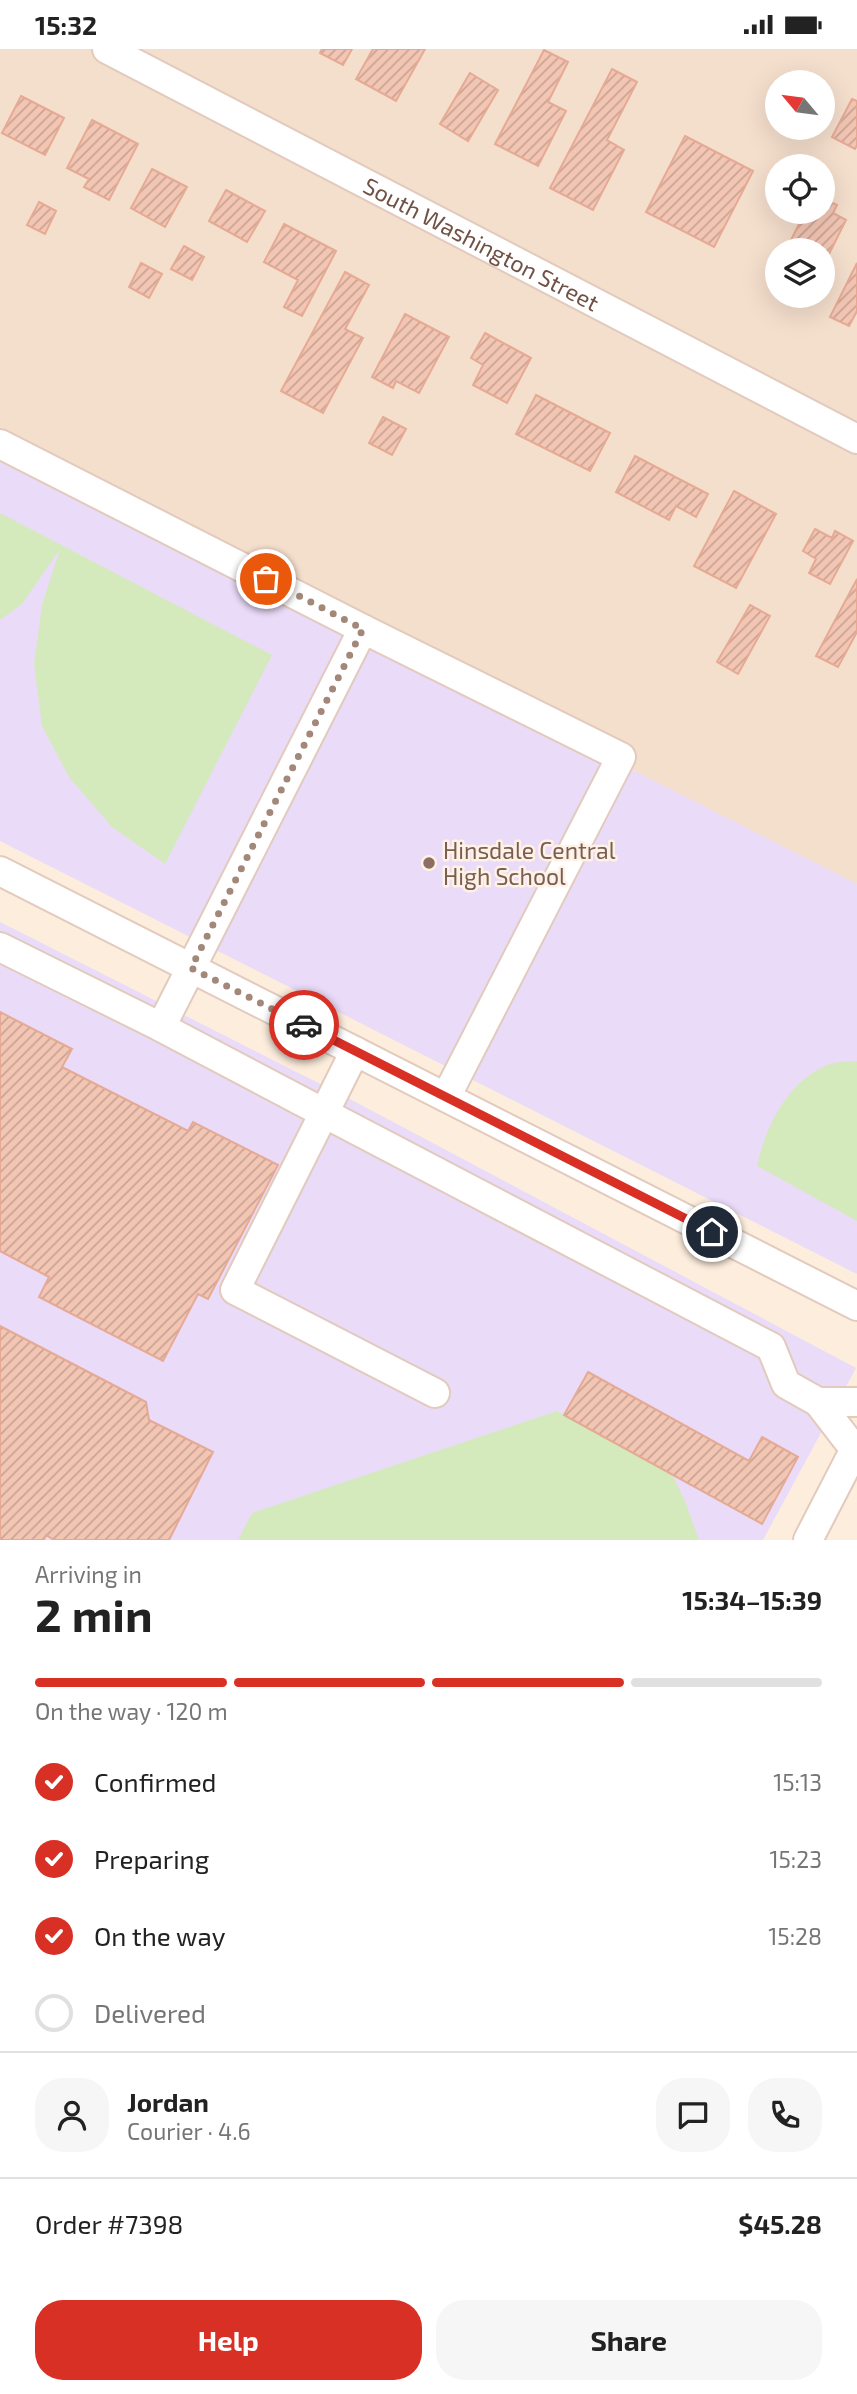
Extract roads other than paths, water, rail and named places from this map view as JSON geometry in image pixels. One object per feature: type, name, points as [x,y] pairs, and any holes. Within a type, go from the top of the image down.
[{"type":"street","name":"South Washington Street","points":[[107,49],[857,439]]},
{"type":"street","points":[[0,444],[621,757],[446,1097]]},
{"type":"street","points":[[161,1027],[363,629]]},
{"type":"street","points":[[0,871],[857,1306]]},
{"type":"street","points":[[0,947],[161,1027],[771,1347],[786,1384],[818,1402],[856,1448],[808,1540]]},
{"type":"street","points":[[355,1051],[235,1290],[435,1393]]},
{"type":"street","points":[[818,1402],[857,1402]]},
{"type":"place","name":"Hinsdale Central High School","points":[[429,863]]}]
